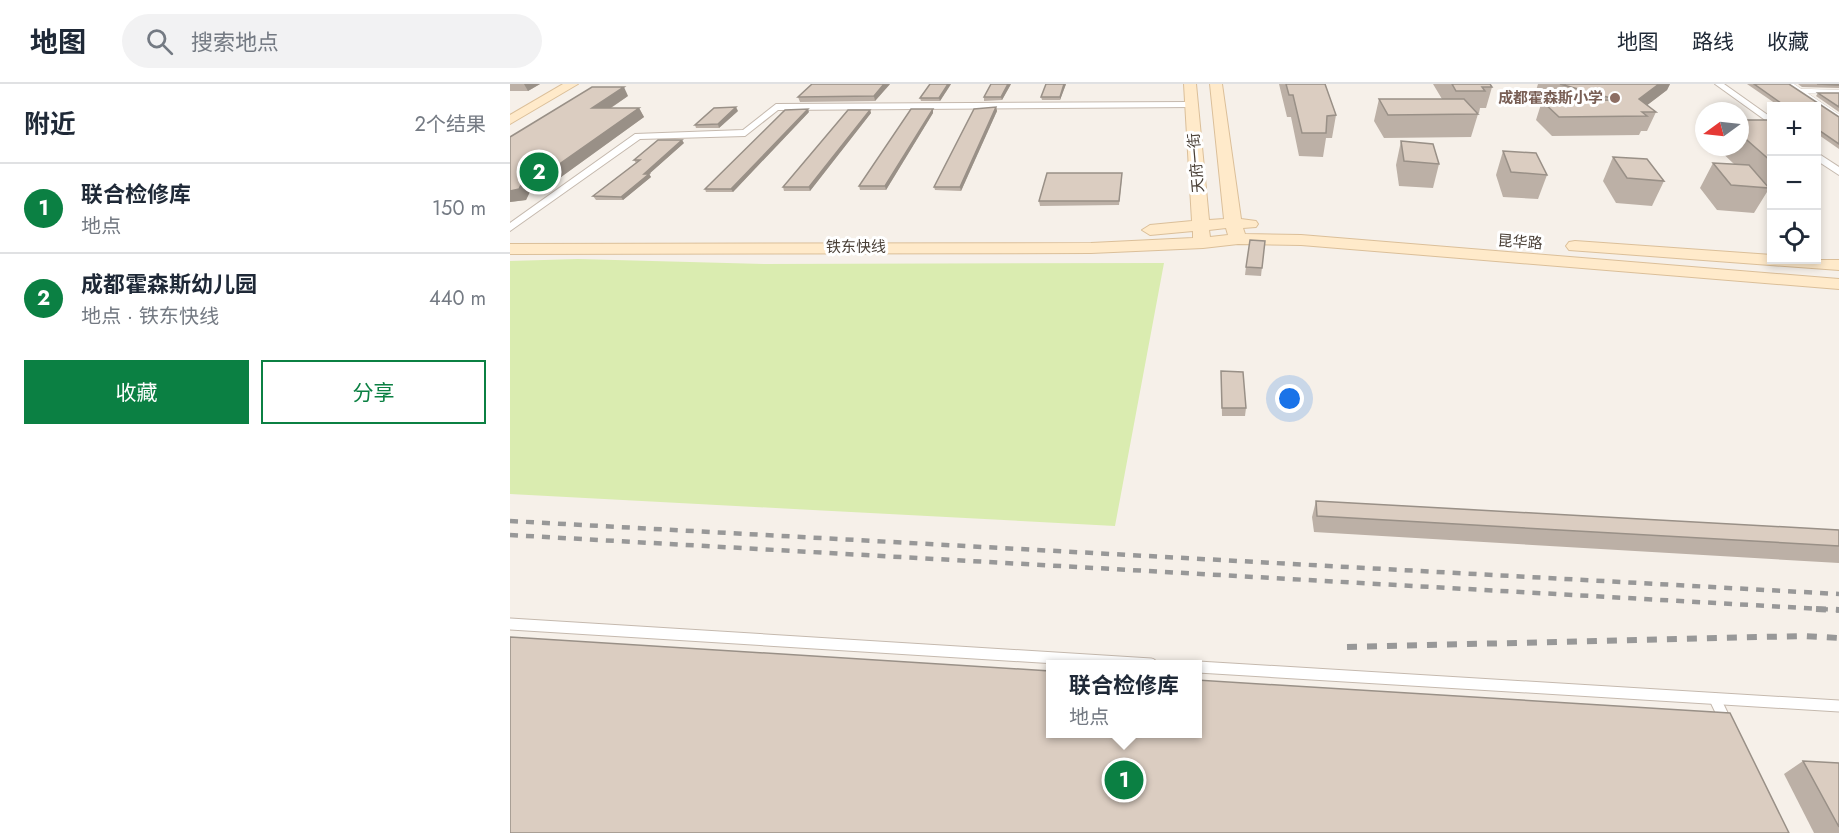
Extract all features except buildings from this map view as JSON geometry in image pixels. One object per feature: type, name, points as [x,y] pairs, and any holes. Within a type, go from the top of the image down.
[{"type":"main road","points":[[513,117],[572,84]]},
{"type":"main road","name":"天府一街","points":[[1190,84],[1202,234]]},
{"type":"main road","name":"天府一街","points":[[1216,84],[1235,231]]},
{"type":"main road","name":"铁东快线","points":[[510,238],[1132,231],[1202,234]]},
{"type":"main road","name":"昆华路","points":[[1202,234],[1235,231],[1839,265]]},
{"type":"main road","name":"昆华路","points":[[1235,231],[1313,241],[1839,284]]},
{"type":"main road","name":"铁东快线","points":[[510,249],[1091,248],[1202,234]]},
{"type":"street","points":[[1719,84],[1767,118]]},
{"type":"street","points":[[510,228],[638,136],[745,133],[776,107],[1190,105]]},
{"type":"street","points":[[1817,156],[1839,172]]},
{"type":"lane","points":[[1790,84],[1839,117]]},
{"type":"lane","points":[[1801,91],[1839,92]]},
{"type":"lane","points":[[510,624],[1087,660]]},
{"type":"lane","points":[[1202,667],[1839,706]]},
{"type":"lane","points":[[1715,699],[1730,730]]},
{"type":"green space","points":[[578,259],[764,264],[1164,263],[1115,526],[510,494],[510,261]]},
{"type":"railway","points":[[510,521],[1839,594]]},
{"type":"railway","points":[[510,535],[1839,610],[1816,609]]},
{"type":"railway","points":[[1347,647],[1803,636],[1839,638]]},
{"type":"place","name":"成都霍森斯小学","points":[[1615,98]]},
{"type":"place","name":"成都霍森斯幼儿园","points":[[539,172]]},
{"type":"place","name":"联合检修库","points":[[1124,780]]}]
